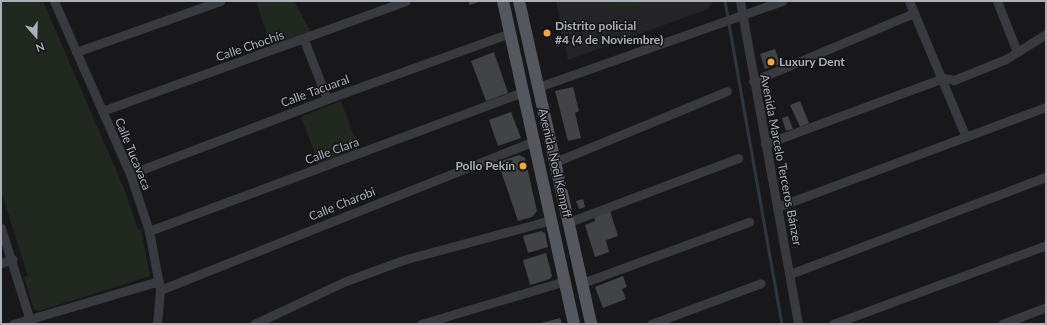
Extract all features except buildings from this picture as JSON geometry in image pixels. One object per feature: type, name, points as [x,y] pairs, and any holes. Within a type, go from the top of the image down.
[{"type":"main road","name":"Avenida Noel Kempff","points":[[503,1],[574,324]]},
{"type":"main road","name":"Avenida Noel Kempff","points":[[519,1],[591,324]]},
{"type":"main road","points":[[511,37],[527,76],[538,87],[534,98],[533,138]]},
{"type":"main road","points":[[570,226],[571,268],[569,276],[565,281],[578,295],[586,324]]},
{"type":"street","name":"Calle Tucavaca","points":[[54,1],[130,174],[149,231],[159,286],[157,324]]},
{"type":"street","points":[[76,52],[220,1]]},
{"type":"street","name":"Calle Chochís","points":[[102,111],[304,40],[406,1]]},
{"type":"street","name":"Avenida Marcelo Terceros Bánzer","points":[[740,1],[738,17],[754,81],[798,324]]},
{"type":"street","points":[[538,87],[717,22],[738,17],[782,1]]},
{"type":"street","points":[[909,1],[943,78],[966,137]]},
{"type":"street","points":[[997,1],[1017,52]]},
{"type":"street","points":[[754,81],[914,13]]},
{"type":"street","points":[[765,144],[943,78],[954,80],[1017,52],[1046,34]]},
{"type":"street","name":"Calle Tacuaral","points":[[130,174],[327,99],[511,37]]},
{"type":"street","points":[[304,40],[327,99]]},
{"type":"street","points":[[555,162],[727,91]]},
{"type":"street","name":"Calle Clara","points":[[149,231],[523,92]]},
{"type":"street","points":[[777,207],[1046,107]]},
{"type":"street","name":"Calle Charobi","points":[[13,324],[30,321],[159,286],[533,138]]},
{"type":"street","points":[[570,226],[738,158]]},
{"type":"street","points":[[790,274],[1046,177]]},
{"type":"street","points":[[254,324],[346,281],[403,260],[551,220]]},
{"type":"street","points":[[582,283],[749,222]]},
{"type":"street","points":[[1,228],[12,259],[30,321]]},
{"type":"street","points":[[833,324],[1046,245]]},
{"type":"street","points":[[1,263],[12,259]]},
{"type":"street","points":[[421,324],[565,281]]},
{"type":"street","points":[[650,324],[761,283]]},
{"type":"street","points":[[1002,324],[1046,308]]},
{"type":"shaded area","points":[[1,1],[43,1],[125,191],[138,230],[141,229],[150,276],[39,311],[34,309],[24,277],[28,276],[1,191]]},
{"type":"shaded area","points":[[256,1],[294,1],[311,32],[271,47]]},
{"type":"shaded area","points":[[556,1],[712,1],[712,3],[708,9],[568,60]]},
{"type":"shaded area","points":[[610,1],[648,1],[614,13]]},
{"type":"shaded area","points":[[341,101],[359,150],[319,164],[301,117]]},
{"type":"waterway","points":[[725,1],[782,324]]},
{"type":"place","name":"Distrito policial #4 (4 de Noviembre)","points":[[547,33]]},
{"type":"place","name":"Luxury Dent","points":[[771,62]]},
{"type":"place","name":"Pollo Pekín","points":[[523,166]]}]
